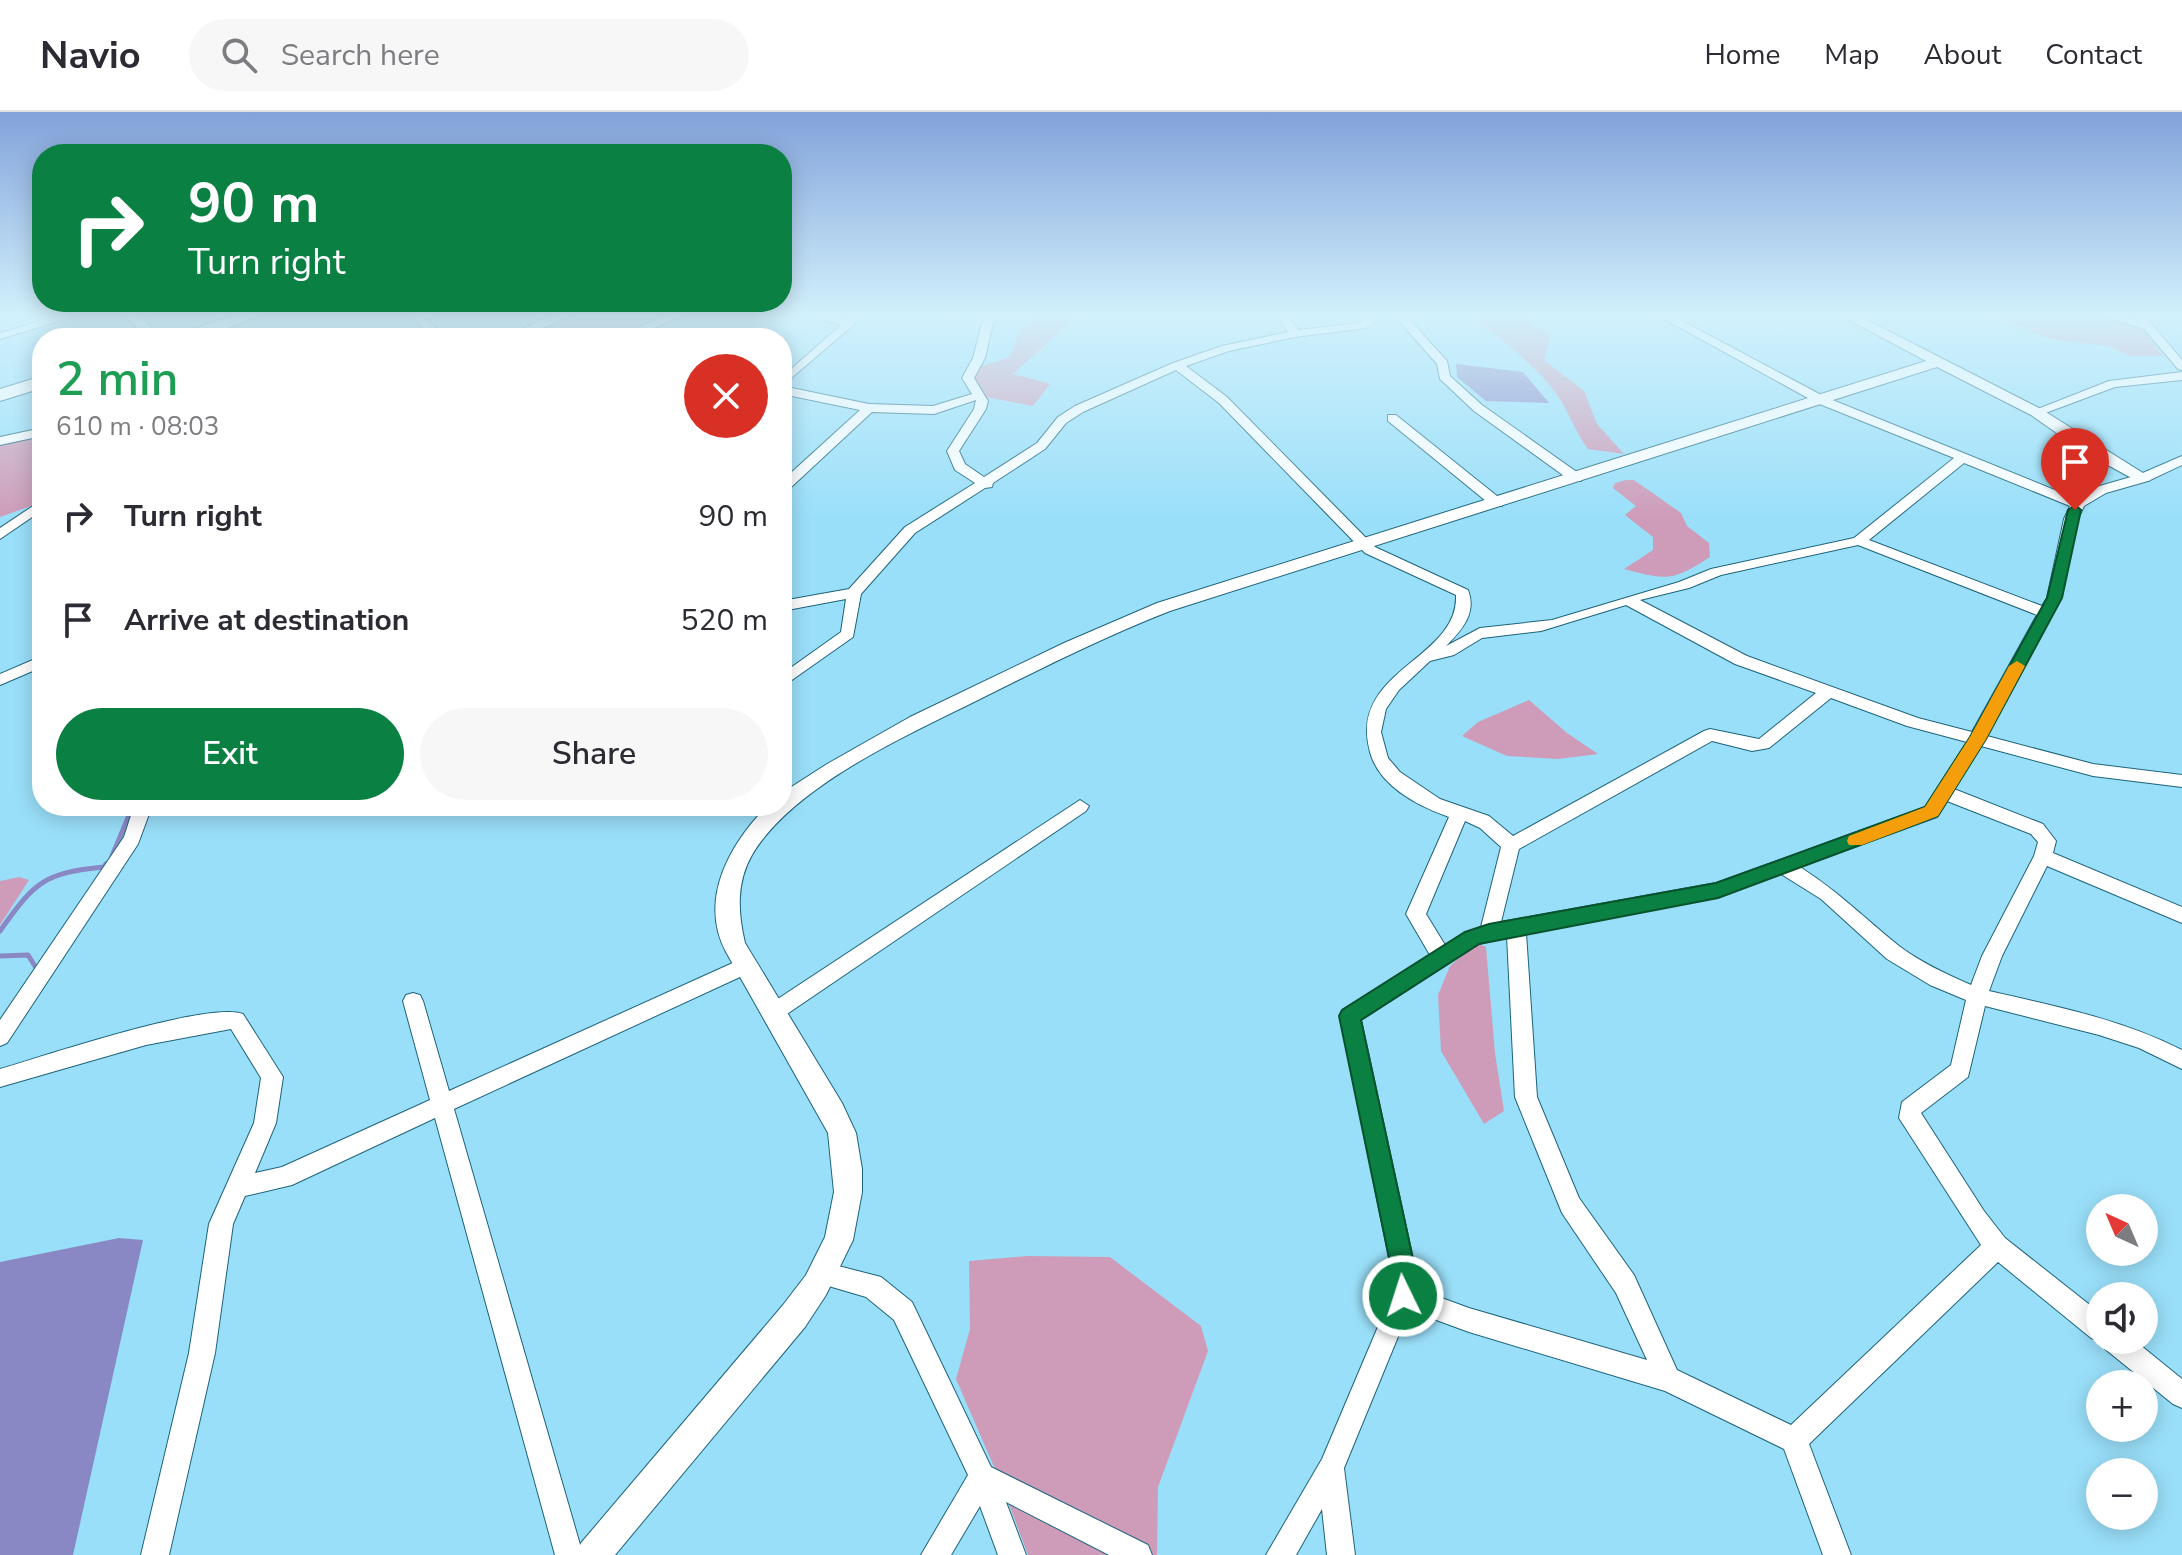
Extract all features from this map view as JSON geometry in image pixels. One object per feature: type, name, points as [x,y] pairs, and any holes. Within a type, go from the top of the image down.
[{"type":"highway","points":[[0,395],[32,385]]},
{"type":"street","points":[[970,382],[982,401],[953,451],[953,459],[959,467],[987,484]]},
{"type":"street","points":[[792,675],[848,634],[854,593],[910,530],[987,484],[1041,446],[1062,420],[1140,382]]},
{"type":"street","points":[[1200,382],[1223,400],[1370,550],[1463,593],[1466,599],[1462,619],[1384,697],[1374,717],[1375,748],[1381,762],[1397,780],[1422,798],[1482,820],[1511,845]]},
{"type":"street","points":[[1450,382],[1478,408],[1576,478]]},
{"type":"street","points":[[1788,382],[1821,400],[2078,504]]},
{"type":"street","points":[[792,797],[922,719],[1104,631],[1174,603],[1875,382]]},
{"type":"street","points":[[1978,382],[2036,412],[2090,449],[2143,478]]},
{"type":"street","points":[[2036,412],[2113,384],[2127,382]]},
{"type":"street","points":[[792,392],[869,408],[934,410],[977,396]]},
{"type":"street","points":[[792,479],[869,408]]},
{"type":"street","points":[[1392,418],[1497,503]]},
{"type":"street","points":[[0,441],[32,434]]},
{"type":"street","points":[[1425,656],[1447,654],[1485,631],[1527,629],[1584,617],[1628,600],[1672,590],[1716,572],[1859,541],[1963,457]]},
{"type":"street","points":[[1280,1555],[1331,1468],[1403,1296],[1406,1282],[1350,1016],[1472,938],[1489,932],[1718,890],[1931,812],[1977,739],[2047,613],[2063,570],[2071,519],[2078,504],[2101,490],[2143,478],[2182,460]]},
{"type":"street","points":[[0,535],[32,511]]},
{"type":"street","points":[[1859,541],[2047,613]]},
{"type":"street","points":[[792,604],[854,593]]},
{"type":"street","points":[[1628,600],[1725,653],[1913,722],[2093,770],[2182,781]]},
{"type":"street","points":[[0,680],[32,666]]},
{"type":"street","points":[[1489,932],[1511,845],[1710,735],[1752,745],[1763,744],[1829,691]]},
{"type":"street","points":[[1943,792],[2037,829],[2047,841],[2043,856],[1992,956],[1977,996],[1960,1070],[1910,1109],[1910,1118],[1997,1246],[2086,1318]]},
{"type":"street","points":[[774,1012],[1080,806]]},
{"type":"street","points":[[1442,957],[1416,914],[1459,814]]},
{"type":"street","points":[[0,1037],[132,839],[140,816]]},
{"type":"street","points":[[593,1555],[794,1316],[823,1274],[839,1240],[848,1192],[842,1133],[820,1089],[746,965],[728,926],[728,887],[742,850],[768,816]]},
{"type":"street","points":[[2043,856],[2182,915]]},
{"type":"street","points":[[1784,867],[1828,894],[1894,953],[1937,979],[1977,996],[2099,1026],[2145,1041],[2182,1060]]},
{"type":"street","points":[[1516,927],[1526,1097],[1570,1205],[1625,1284],[1668,1379]]},
{"type":"street","points":[[237,1187],[284,1177],[746,965]]},
{"type":"street","points":[[413,1001],[569,1555]]},
{"type":"street","points":[[0,1078],[163,1031],[198,1023],[236,1020],[272,1077],[265,1123],[221,1224],[202,1353],[155,1555]]},
{"type":"street","points":[[1794,1440],[1997,1246]]},
{"type":"street","points":[[823,1274],[872,1286],[903,1311],[982,1476],[1012,1555]]},
{"type":"street","points":[[1403,1296],[1469,1320],[1668,1379],[1794,1440],[1837,1555]]},
{"type":"street","points":[[2131,1354],[2182,1395]]},
{"type":"street","points":[[1331,1468],[1341,1555]]},
{"type":"street","points":[[935,1555],[982,1476]]},
{"type":"street","points":[[982,1476],[1138,1555]]},
{"type":"shaded area","points":[[976,382],[1050,384],[1033,406],[986,397]]},
{"type":"shaded area","points":[[1547,382],[1573,382],[1584,391],[1597,424],[1624,454],[1588,449]]},
{"type":"shaded area","points":[[32,434],[32,506],[0,517],[0,442]]},
{"type":"shaded area","points":[[1634,480],[1681,513],[1687,526],[1709,543],[1710,557],[1677,575],[1660,577],[1624,569],[1653,550],[1653,537],[1625,515],[1636,506],[1613,488],[1615,483]]},
{"type":"shaded area","points":[[1529,700],[1567,733],[1598,754],[1558,759],[1507,756],[1462,736],[1478,722]]},
{"type":"shaded area","points":[[19,877],[29,880],[0,925],[0,881]]},
{"type":"shaded area","points":[[1477,943],[1486,947],[1495,1053],[1504,1111],[1484,1124],[1441,1051],[1438,995],[1450,966]]},
{"type":"shaded area","points":[[1028,1256],[1110,1257],[1201,1326],[1208,1351],[1158,1487],[1157,1555],[1028,1555],[956,1379],[970,1329],[969,1261]]},
{"type":"water","points":[[1463,382],[1532,382],[1549,403],[1486,401]]},
{"type":"water","points":[[119,1238],[143,1240],[73,1555],[0,1555],[0,1262]]},
{"type":"waterway","points":[[112,856],[129,816]]},
{"type":"waterway","points":[[0,931],[22,901],[42,883],[67,873],[104,867],[106,864]]},
{"type":"waterway","points":[[0,956],[28,955],[38,971]]},
{"type":"slow traffic","points":[[1856,841],[1931,812],[1977,739],[2017,666]]},
{"type":"route","points":[[1403,1296],[1406,1282],[1350,1016],[1472,938],[1489,932],[1718,890],[1931,812],[1977,739],[2054,598],[2075,510]]}]
